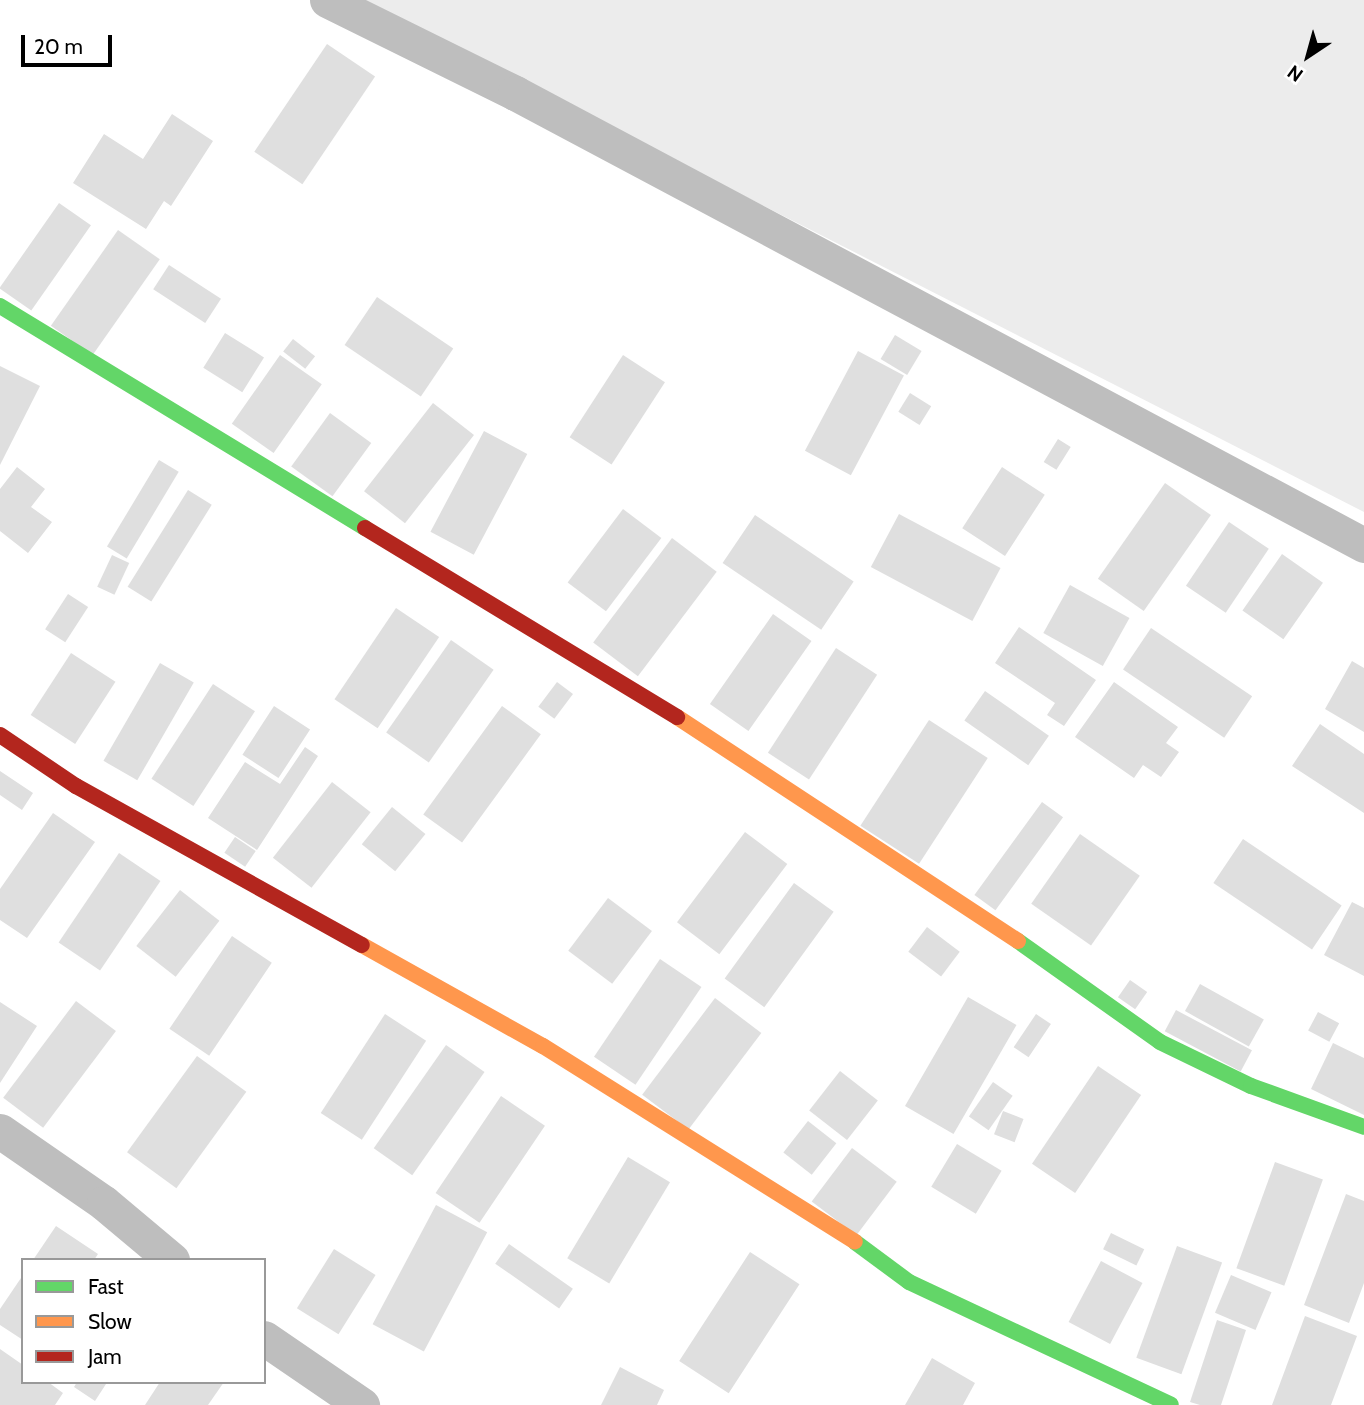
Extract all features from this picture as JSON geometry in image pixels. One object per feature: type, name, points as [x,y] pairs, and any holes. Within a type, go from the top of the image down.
[{"type":"street","points":[[327,0],[515,93],[1364,545]]},
{"type":"street","points":[[0,306],[901,859],[1160,1042],[1251,1086],[1364,1127]]},
{"type":"street","points":[[0,735],[76,786],[543,1046],[827,1223],[909,1282],[1171,1405]]},
{"type":"street","points":[[0,1131],[104,1203],[170,1258]]},
{"type":"street","points":[[266,1339],[362,1405]]},
{"type":"shaded area","points":[[360,0],[1364,0],[1364,512]]},
{"type":"building","points":[[327,44],[375,76],[302,184],[254,152]]},
{"type":"building","points":[[172,114],[213,141],[171,206],[164,201],[146,229],[73,183],[104,134],[143,159]]},
{"type":"building","points":[[59,203],[91,225],[31,311],[0,287]]},
{"type":"building","points":[[118,230],[160,259],[93,355],[51,326]]},
{"type":"building","points":[[169,265],[221,299],[205,323],[153,289]]},
{"type":"building","points":[[377,297],[453,348],[421,397],[345,345]]},
{"type":"building","points":[[225,333],[264,357],[242,392],[203,368]]},
{"type":"building","points":[[895,335],[922,351],[907,375],[881,359]]},
{"type":"building","points":[[293,339],[315,356],[305,369],[283,352]]},
{"type":"building","points":[[858,351],[904,375],[851,475],[805,451]]},
{"type":"building","points":[[280,355],[322,384],[274,453],[232,424]]},
{"type":"building","points":[[623,355],[665,382],[612,464],[570,437]]},
{"type":"building","points":[[0,366],[40,386],[0,465]]},
{"type":"building","points":[[910,393],[931,406],[920,425],[898,412]]},
{"type":"building","points":[[433,403],[474,435],[405,523],[364,491]]},
{"type":"building","points":[[330,413],[371,443],[332,496],[291,466]]},
{"type":"building","points":[[484,431],[527,454],[474,555],[430,532]]},
{"type":"building","points":[[1058,439],[1071,447],[1056,470],[1044,462]]},
{"type":"building","points":[[159,460],[179,472],[127,558],[107,547]]},
{"type":"building","points":[[17,467],[45,489],[31,507],[52,522],[28,553],[0,531],[0,489]]},
{"type":"building","points":[[1002,467],[1045,495],[1005,556],[962,528]]},
{"type":"building","points":[[1165,483],[1211,515],[1144,611],[1098,579]]},
{"type":"building","points":[[188,490],[212,505],[151,602],[128,587]]},
{"type":"building","points":[[623,509],[661,538],[606,611],[568,582]]},
{"type":"building","points":[[899,514],[1001,568],[972,621],[871,567]]},
{"type":"building","points":[[755,515],[854,582],[821,630],[723,563]]},
{"type":"building","points":[[1229,522],[1269,549],[1226,613],[1186,586]]},
{"type":"building","points":[[672,538],[717,572],[638,676],[593,643]]},
{"type":"building","points":[[1282,554],[1323,583],[1283,639],[1242,611]]},
{"type":"building","points":[[112,555],[129,563],[114,595],[97,587]]},
{"type":"building","points":[[1070,585],[1129,618],[1103,666],[1043,633]]},
{"type":"building","points":[[68,594],[88,607],[65,642],[45,629]]},
{"type":"building","points":[[396,608],[439,637],[378,728],[334,699]]},
{"type":"building","points":[[773,614],[812,641],[748,731],[710,704]]},
{"type":"building","points":[[1019,627],[1096,680],[1064,726],[1047,715],[1055,703],[995,663]]},
{"type":"building","points":[[1151,628],[1252,696],[1224,738],[1123,669]]},
{"type":"building","points":[[451,640],[494,670],[429,762],[386,733]]},
{"type":"building","points":[[836,648],[877,675],[809,780],[768,753]]},
{"type":"building","points":[[71,653],[115,682],[75,744],[31,715]]},
{"type":"building","points":[[1352,661],[1364,668],[1364,732],[1325,709]]},
{"type":"building","points":[[160,663],[194,682],[137,780],[104,761]]},
{"type":"building","points":[[557,682],[573,694],[554,719],[538,707]]},
{"type":"building","points":[[1114,682],[1178,727],[1166,743],[1179,752],[1161,777],[1143,765],[1134,778],[1075,737]]},
{"type":"building","points":[[213,684],[255,711],[193,806],[151,779]]},
{"type":"building","points":[[985,691],[1049,736],[1028,765],[964,720]]},
{"type":"building","points":[[274,706],[310,729],[278,778],[242,755]]},
{"type":"building","points":[[502,706],[541,734],[462,843],[423,814]]},
{"type":"building","points":[[929,720],[988,758],[919,864],[860,826]]},
{"type":"building","points":[[1320,724],[1364,754],[1364,813],[1292,766]]},
{"type":"building","points":[[305,747],[318,756],[257,850],[208,818],[245,762],[280,784]]},
{"type":"building","points":[[0,771],[33,793],[22,810],[0,795]]},
{"type":"building","points":[[332,782],[371,812],[312,888],[273,858]]},
{"type":"building","points":[[1042,802],[1063,817],[995,910],[974,895]]},
{"type":"building","points":[[392,807],[425,834],[395,871],[362,844]]},
{"type":"building","points":[[53,813],[95,842],[27,938],[0,920],[0,889]]},
{"type":"building","points":[[745,832],[787,864],[719,954],[677,922]]},
{"type":"building","points":[[1080,834],[1140,876],[1091,945],[1031,904]]},
{"type":"building","points":[[235,837],[256,851],[245,867],[224,853]]},
{"type":"building","points":[[1243,839],[1342,906],[1312,949],[1213,883]]},
{"type":"building","points":[[119,853],[160,881],[100,970],[59,943]]},
{"type":"building","points":[[794,883],[834,912],[764,1007],[725,978]]},
{"type":"building","points":[[180,890],[219,921],[176,977],[136,946]]},
{"type":"building","points":[[608,898],[652,931],[612,984],[568,951]]},
{"type":"building","points":[[1352,902],[1364,908],[1364,976],[1324,955]]},
{"type":"building","points":[[927,927],[960,952],[941,976],[908,952]]},
{"type":"building","points":[[232,936],[272,963],[209,1056],[169,1029]]},
{"type":"building","points":[[660,959],[701,987],[635,1085],[594,1057]]},
{"type":"building","points":[[1130,980],[1147,992],[1135,1009],[1118,997]]},
{"type":"building","points":[[1200,984],[1264,1019],[1249,1047],[1185,1011]]},
{"type":"building","points":[[968,997],[1016,1025],[953,1134],[905,1106]]},
{"type":"building","points":[[715,998],[761,1033],[689,1130],[642,1095]]},
{"type":"building","points":[[76,1001],[116,1031],[43,1128],[3,1098]]},
{"type":"building","points":[[0,1002],[37,1026],[0,1083]]},
{"type":"building","points":[[1176,1010],[1252,1050],[1241,1072],[1165,1031]]},
{"type":"building","points":[[1318,1012],[1339,1023],[1329,1042],[1308,1031]]},
{"type":"building","points":[[385,1014],[426,1041],[362,1140],[321,1113]]},
{"type":"building","points":[[1036,1014],[1051,1024],[1029,1057],[1014,1047]]},
{"type":"building","points":[[1333,1043],[1364,1058],[1364,1115],[1311,1089]]},
{"type":"building","points":[[446,1045],[485,1072],[412,1175],[374,1148]]},
{"type":"building","points":[[197,1056],[246,1092],[176,1188],[127,1152]]},
{"type":"building","points":[[1098,1066],[1141,1095],[1075,1193],[1032,1164]]},
{"type":"building","points":[[840,1071],[878,1101],[847,1140],[809,1110]]},
{"type":"building","points":[[993,1082],[1013,1096],[989,1130],[969,1116]]},
{"type":"building","points":[[501,1096],[545,1126],[480,1223],[436,1193]]},
{"type":"building","points":[[1003,1111],[1024,1119],[1015,1142],[994,1134]]},
{"type":"building","points":[[808,1121],[836,1143],[812,1175],[783,1153]]},
{"type":"building","points":[[957,1144],[1002,1171],[976,1214],[931,1187]]},
{"type":"building","points":[[852,1148],[897,1182],[856,1235],[812,1202]]},
{"type":"building","points":[[628,1157],[670,1182],[609,1283],[567,1258]]},
{"type":"building","points":[[1275,1162],[1323,1179],[1284,1286],[1236,1268]]},
{"type":"building","points":[[1346,1194],[1364,1201],[1364,1283],[1349,1323],[1304,1305]]},
{"type":"building","points":[[436,1205],[487,1232],[424,1351],[373,1324]]},
{"type":"building","points":[[56,1226],[98,1254],[95,1258],[34,1258]]},
{"type":"building","points":[[1111,1233],[1144,1249],[1136,1265],[1103,1249]]},
{"type":"building","points":[[509,1244],[573,1289],[559,1308],[495,1264]]},
{"type":"building","points":[[1177,1246],[1222,1262],[1181,1374],[1136,1358]]},
{"type":"building","points":[[334,1249],[376,1275],[338,1334],[297,1308]]},
{"type":"building","points":[[750,1252],[799,1284],[729,1393],[679,1361]]},
{"type":"building","points":[[1101,1261],[1142,1283],[1110,1344],[1069,1322]]},
{"type":"building","points":[[1231,1275],[1272,1292],[1255,1330],[1215,1313]]},
{"type":"building","points":[[21,1278],[21,1339],[0,1325],[0,1309]]},
{"type":"building","points":[[1305,1316],[1357,1336],[1331,1405],[1272,1405]]},
{"type":"building","points":[[1217,1320],[1246,1330],[1221,1405],[1200,1405],[1190,1402]]},
{"type":"building","points":[[0,1349],[21,1364],[21,1384],[51,1384],[63,1393],[55,1405],[0,1405]]},
{"type":"building","points":[[932,1358],[975,1383],[963,1405],[905,1405]]},
{"type":"building","points":[[620,1367],[664,1390],[657,1405],[601,1405]]},
{"type":"building","points":[[76,1384],[106,1384],[95,1401],[74,1387]]},
{"type":"building","points":[[159,1384],[223,1384],[208,1405],[145,1405]]},
{"type":"traffic: fast","points":[[0,306],[365,528]]},
{"type":"traffic: fast","points":[[1018,941],[1160,1042],[1251,1086],[1364,1127]]},
{"type":"traffic: fast","points":[[855,1242],[909,1282],[1171,1405]]},
{"type":"traffic: slow","points":[[677,717],[1018,941]]},
{"type":"traffic: slow","points":[[362,945],[543,1046],[855,1242]]},
{"type":"traffic: jam","points":[[365,528],[677,717]]},
{"type":"traffic: jam","points":[[0,735],[76,786],[362,945]]}]
